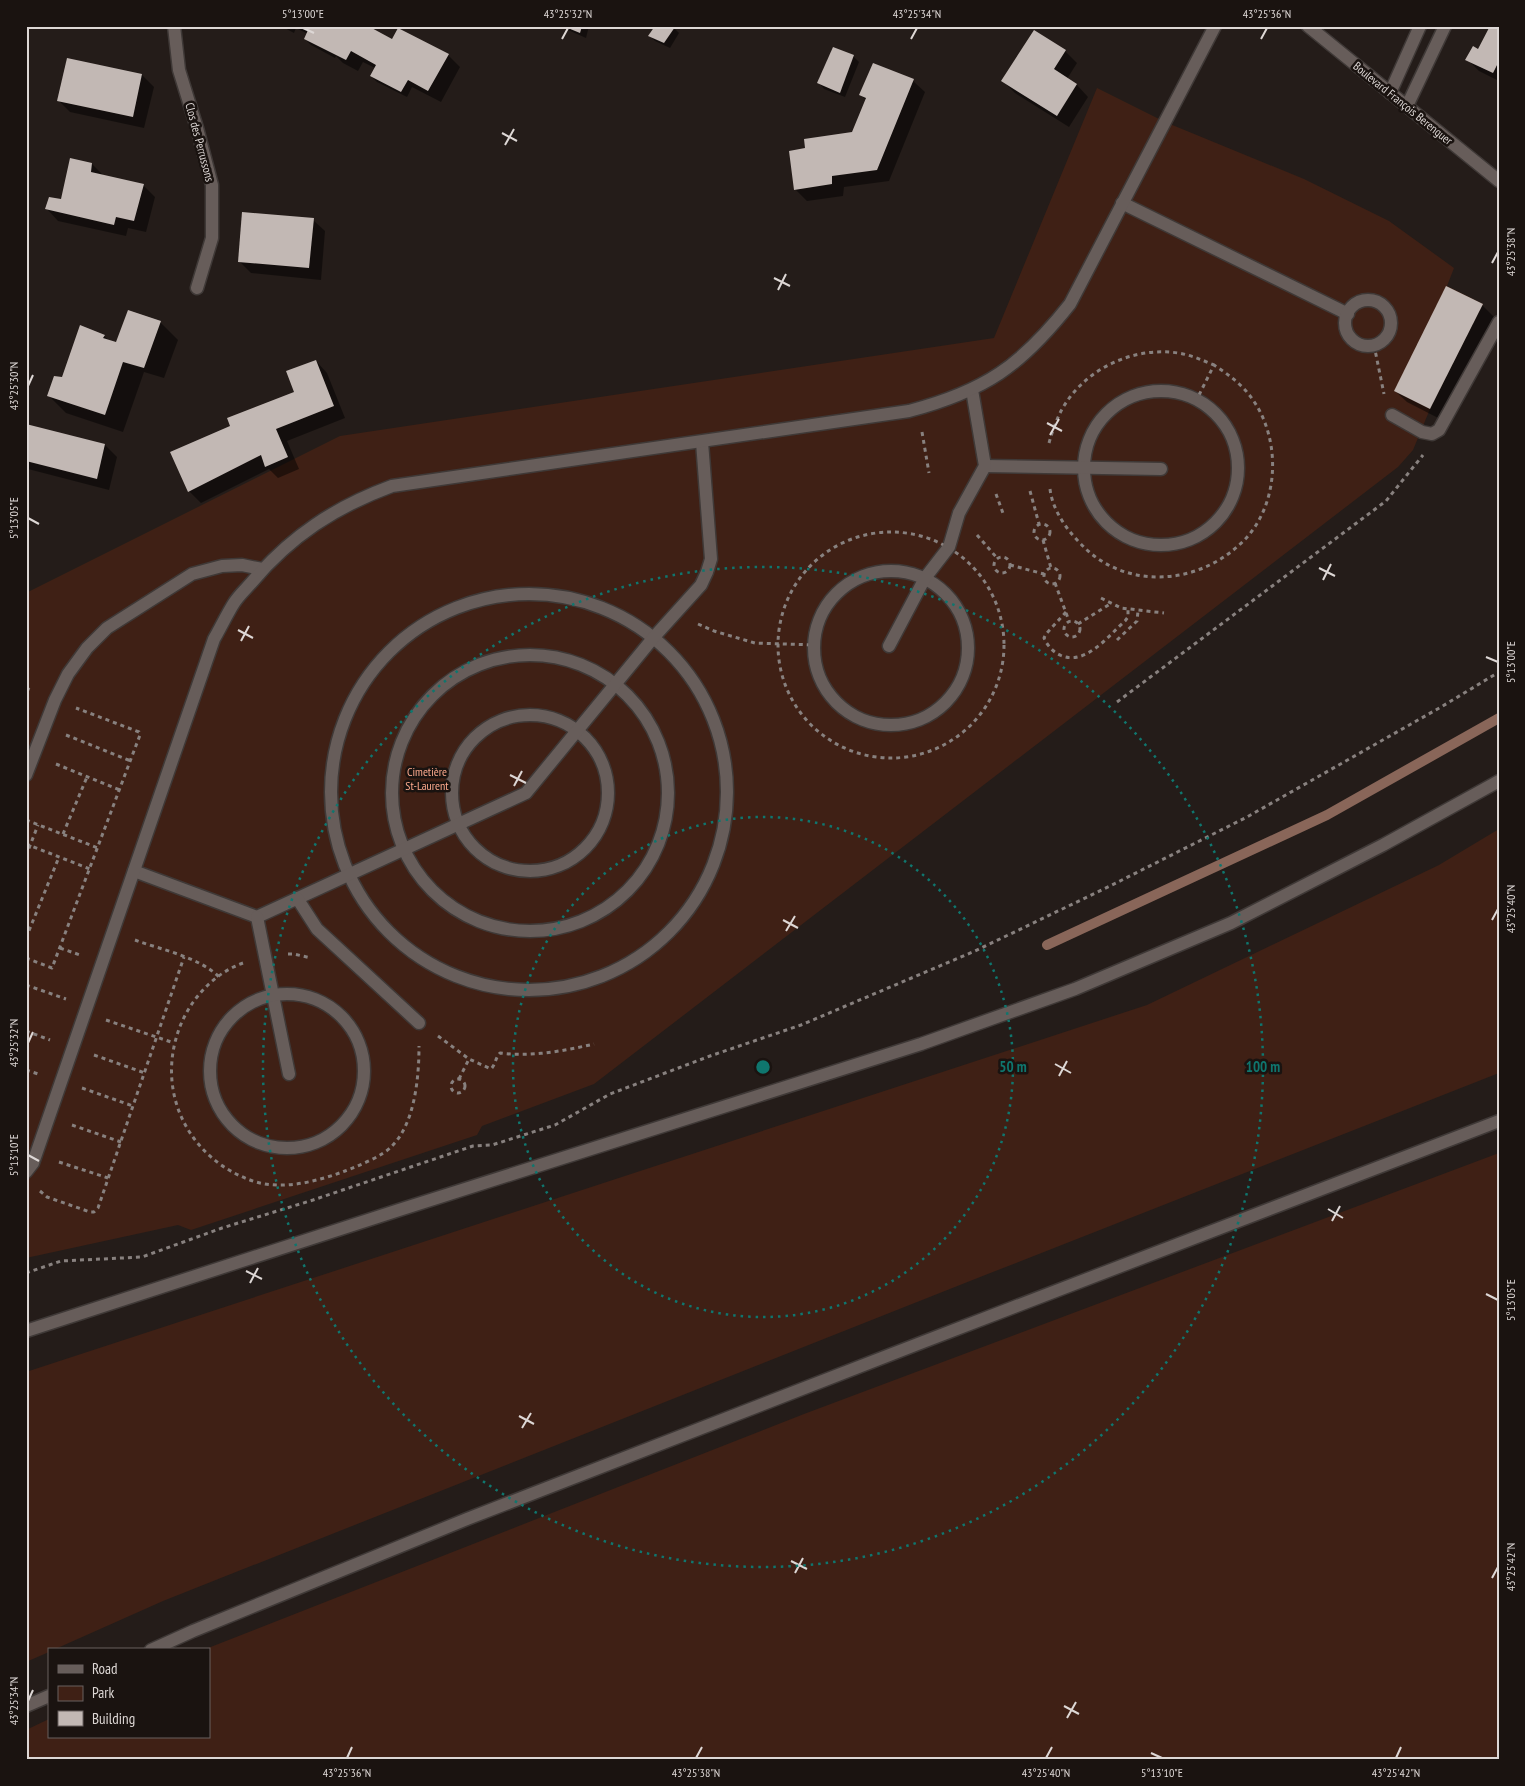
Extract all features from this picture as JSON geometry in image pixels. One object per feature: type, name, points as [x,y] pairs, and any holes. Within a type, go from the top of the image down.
[{"type":"street","name":"Clos des Perrussons","points":[[174,26],[179,70],[198,128],[212,184],[212,238],[197,288]]},
{"type":"street","points":[[26,1172],[33,1163],[214,639],[235,602],[262,570],[293,539],[327,516],[365,496],[392,486],[702,442],[918,408],[940,403],[972,390],[997,376],[1025,355],[1050,329],[1070,304],[1215,26]]},
{"type":"street","name":"Boulevard François Berenguer","points":[[1308,26],[1499,181]]},
{"type":"street","points":[[1390,93],[1420,26]]},
{"type":"street","points":[[1407,106],[1445,26]]},
{"type":"street","points":[[1122,203],[1348,314]]},
{"type":"street","points":[[1373,301],[1386,309],[1391,324],[1390,331],[1386,337],[1374,345],[1366,346],[1360,344],[1348,335],[1346,328],[1348,314],[1358,303],[1373,301]]},
{"type":"street","points":[[1392,415],[1422,432],[1432,434],[1439,430],[1499,322]]},
{"type":"street","points":[[889,646],[925,578],[949,547],[959,514],[984,466],[972,390]]},
{"type":"street","points":[[1158,390],[1181,393],[1203,402],[1221,418],[1233,438],[1239,460],[1237,484],[1230,506],[1216,524],[1197,537],[1168,545],[1153,545],[1131,540],[1111,528],[1096,511],[1087,490],[1084,468],[1088,445],[1098,423],[1114,406],[1135,395],[1158,390]]},
{"type":"street","points":[[134,871],[257,917],[526,793],[615,684],[701,585],[708,572],[711,559],[702,442]]},
{"type":"street","points":[[984,466],[1161,469]]},
{"type":"street","points":[[26,775],[55,700],[68,674],[86,648],[107,628],[192,574],[222,566],[242,565],[262,570]]},
{"type":"street","points":[[901,571],[925,578],[944,592],[959,611],[967,634],[967,658],[960,682],[946,701],[927,716],[904,724],[880,724],[857,718],[838,704],[823,685],[815,662],[814,638],[821,614],[835,594],[854,580],[877,572],[901,571]]},
{"type":"street","points":[[512,594],[550,594],[587,602],[622,616],[654,638],[678,661],[699,688],[714,719],[724,752],[728,786],[725,819],[718,852],[705,884],[686,913],[663,938],[636,959],[606,976],[574,986],[540,991],[506,990],[473,983],[441,971],[412,953],[386,931],[365,905],[348,875],[336,839],[330,802],[332,764],[342,726],[357,692],[380,661],[407,635],[440,615],[475,601],[512,594]]},
{"type":"street","points":[[517,655],[552,656],[569,660],[601,674],[615,684],[630,697],[654,730],[662,749],[668,788],[668,808],[658,847],[648,865],[623,896],[590,918],[571,926],[531,932],[511,930],[473,920],[439,898],[413,867],[404,849],[394,816],[392,799],[396,764],[407,731],[426,702],[467,670],[500,658],[517,655]]},
{"type":"street","points":[[535,715],[557,720],[577,731],[595,749],[606,773],[608,799],[602,825],[598,832],[588,846],[568,863],[543,871],[517,871],[492,862],[472,846],[458,824],[452,802],[453,779],[460,758],[473,739],[492,725],[512,717],[535,715]]},
{"type":"street","points":[[26,1332],[389,1213],[921,1044],[1075,989],[1231,922],[1383,845],[1499,781]]},
{"type":"street","points":[[298,898],[317,929],[420,1023]]},
{"type":"street","points":[[257,917],[290,1074]]},
{"type":"street","points":[[297,993],[321,1001],[341,1014],[356,1034],[363,1058],[364,1082],[356,1105],[342,1125],[322,1140],[299,1148],[272,1147],[247,1138],[226,1120],[213,1097],[209,1070],[213,1044],[227,1020],[248,1003],[273,994],[297,993]]},
{"type":"street","points":[[155,1648],[467,1519],[1499,1121]]},
{"type":"street","points":[[26,1706],[48,1696]]},
{"type":"path","points":[[1374,345],[1385,400],[1392,415]]},
{"type":"path","points":[[918,408],[929,473]]},
{"type":"path","points":[[1117,702],[1386,501],[1423,456],[1432,434]]},
{"type":"path","points":[[1022,466],[1039,524]]},
{"type":"path","points":[[1039,524],[1034,530],[1034,536],[1043,540]]},
{"type":"path","points":[[1039,524],[1047,526],[1050,530],[1049,535],[1043,540]]},
{"type":"path","points":[[1043,540],[1052,568],[1060,574],[1056,583]]},
{"type":"path","points":[[1010,565],[1008,570],[1001,573],[994,566],[995,560],[1002,557],[1008,560],[1010,565],[1044,574]]},
{"type":"path","points":[[1052,568],[1044,574],[1044,579],[1048,583],[1056,583]]},
{"type":"path","points":[[1056,583],[1069,622]]},
{"type":"path","points":[[1102,598],[1110,604],[1128,610],[1164,612]]},
{"type":"path","points":[[1078,624],[1110,604]]},
{"type":"path","points":[[1066,612],[1044,638],[1055,652],[1070,658],[1079,657],[1095,649],[1125,621],[1128,617],[1128,610]]},
{"type":"path","points":[[1117,640],[1138,621],[1138,611]]},
{"type":"path","points":[[675,614],[714,630],[755,643],[814,645]]},
{"type":"path","points":[[1074,621],[1078,624],[1080,630],[1078,634],[1070,637],[1066,634],[1064,630],[1065,625],[1074,621]]},
{"type":"path","points":[[26,1273],[61,1261],[142,1257],[222,1228],[322,1197],[473,1146],[492,1145],[555,1125],[610,1094],[710,1056],[801,1025],[975,952],[1221,830],[1441,707],[1499,672]]},
{"type":"path","points":[[26,688],[138,732],[140,735],[52,968],[26,958]]},
{"type":"path","points":[[45,727],[131,761]]},
{"type":"path","points":[[34,755],[120,790]]},
{"type":"path","points":[[63,834],[87,776]]},
{"type":"path","points":[[26,820],[98,848]]},
{"type":"path","points":[[26,856],[28,845],[38,824]]},
{"type":"path","points":[[28,845],[90,869]]},
{"type":"path","points":[[26,938],[59,856]]},
{"type":"path","points":[[113,932],[200,963],[211,969],[219,977]]},
{"type":"path","points":[[36,1186],[47,1197],[90,1212],[94,1212],[98,1208],[184,958]]},
{"type":"path","points":[[26,984],[86,1010],[174,1043]]},
{"type":"path","points":[[420,1023],[469,1059],[491,1069],[500,1053],[534,1055],[594,1044]]},
{"type":"path","points":[[459,1079],[464,1082],[465,1088],[458,1094],[452,1090],[451,1086],[453,1082],[459,1079],[469,1059]]},
{"type":"path","points":[[36,1154],[108,1178]]},
{"type":"green space","name":"Cimetière St-Laurent","points":[[1097,88],[1165,122],[1304,179],[1389,221],[1454,268],[1447,286],[1483,304],[1430,409],[1413,450],[1398,467],[594,1084],[482,1126],[477,1135],[191,1230],[178,1225],[26,1258],[26,593],[340,436],[994,338]]},
{"type":"green space","points":[[1499,829],[1499,1073],[163,1601],[57,1648],[48,1648],[48,1652],[26,1662],[26,1372],[1147,1005],[1439,865]]},
{"type":"green space","points":[[1499,1153],[1499,1760],[26,1760],[26,1730],[48,1719],[48,1738],[210,1738],[210,1648],[208,1648],[804,1414]]},
{"type":"building","points":[[301,26],[368,26],[392,39],[398,28],[449,54],[428,91],[408,80],[401,92],[370,76],[376,65],[351,51],[346,60],[304,39],[308,30]]},
{"type":"building","points":[[563,26],[582,26],[580,33]]},
{"type":"building","points":[[655,26],[675,27],[664,43],[648,36]]},
{"type":"building","points":[[1490,26],[1499,26],[1499,61],[1493,73],[1465,60],[1473,46],[1478,49]]},
{"type":"building","points":[[1034,30],[1066,50],[1054,69],[1077,84],[1057,116],[1001,81]]},
{"type":"building","points":[[833,47],[854,55],[840,93],[817,83]]},
{"type":"building","points":[[67,58],[142,74],[133,117],[57,101]]},
{"type":"building","points":[[873,63],[914,79],[877,170],[832,176],[832,184],[794,190],[789,151],[805,148],[804,139],[852,132],[866,98],[859,95]]},
{"type":"building","points":[[70,158],[92,163],[91,172],[144,184],[134,221],[116,217],[114,225],[45,209],[49,197],[61,199]]},
{"type":"building","points":[[242,212],[314,218],[309,268],[238,262]]},
{"type":"building","points":[[1446,286],[1483,304],[1430,409],[1394,391]]},
{"type":"building","points":[[128,310],[161,321],[144,368],[123,362],[105,415],[47,396],[54,376],[62,377],[80,325],[105,335],[103,338],[116,342]]},
{"type":"building","points":[[316,360],[334,406],[276,429],[288,457],[265,467],[261,455],[188,492],[170,452],[230,426],[227,418],[294,392],[286,371]]},
{"type":"building","points":[[26,424],[105,444],[97,479],[26,461]]},
{"type":"waterway","points":[[1047,945],[1327,815],[1499,718]]}]
